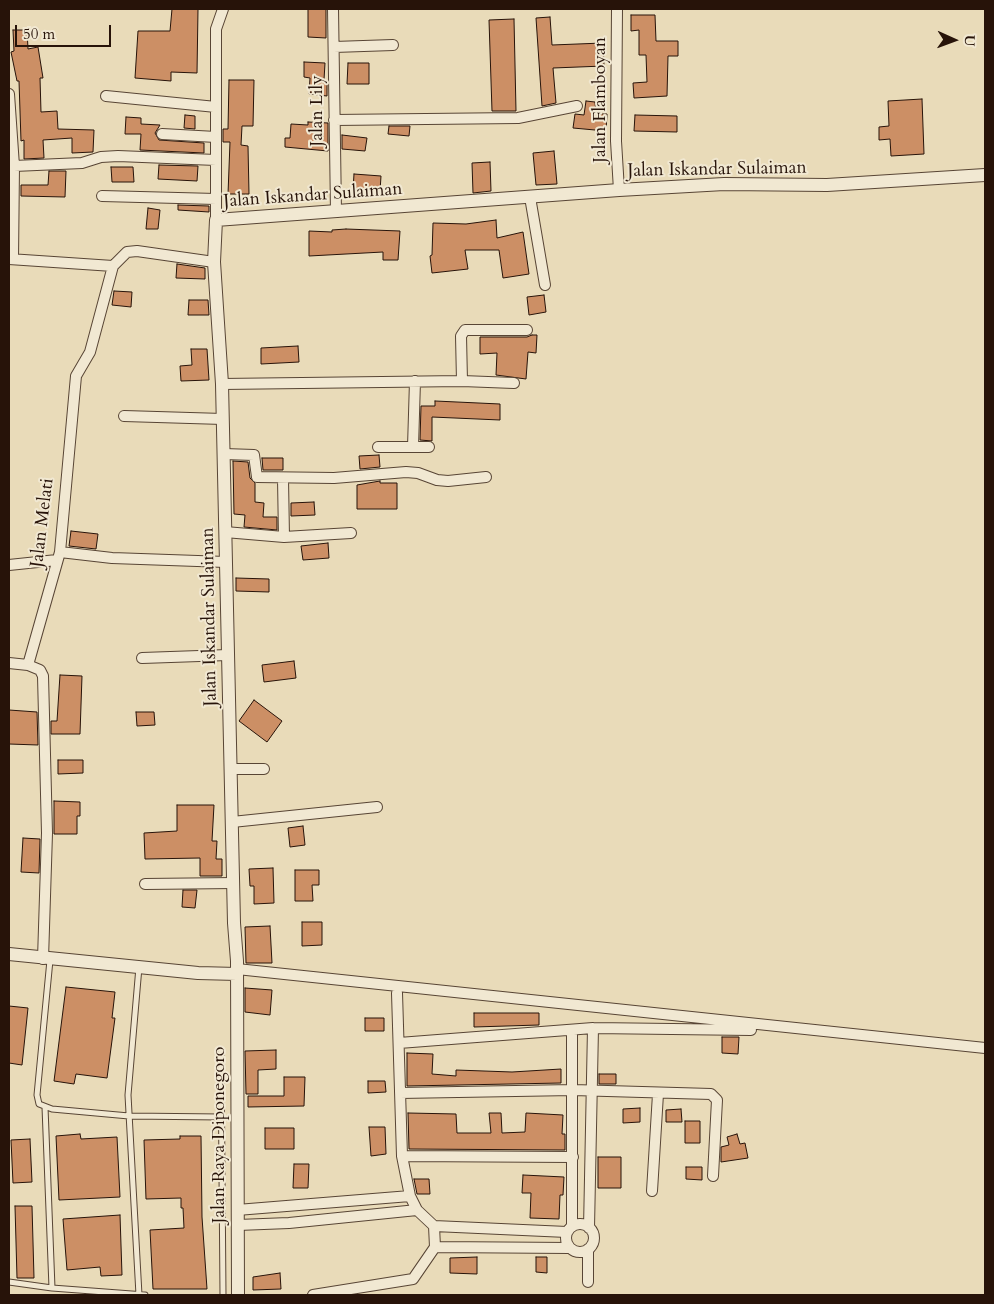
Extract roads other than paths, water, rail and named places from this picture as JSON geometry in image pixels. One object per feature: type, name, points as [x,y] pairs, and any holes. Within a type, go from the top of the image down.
[{"type":"street","points":[[216,220],[216,29],[223,9]]},
{"type":"street","name":"Jalan Lily","points":[[333,9],[336,212]]},
{"type":"street","name":"Jalan Flamboyan","points":[[616,9],[616,142],[619,190]]},
{"type":"street","points":[[334,47],[393,46]]},
{"type":"street","points":[[9,94],[14,166],[11,259],[113,266],[128,252],[137,251],[214,262]]},
{"type":"street","points":[[106,96],[216,106]]},
{"type":"street","points":[[334,120],[518,118],[577,106]]},
{"type":"street","points":[[162,134],[216,137]]},
{"type":"street","points":[[14,166],[82,163],[101,157],[118,156],[216,160]]},
{"type":"street","name":"Jalan Iskandar Sulaiman","points":[[237,971],[225,532],[224,419],[214,262],[216,220],[619,190],[724,184],[827,185],[985,175]]},
{"type":"street","points":[[102,196],[216,199]]},
{"type":"street","points":[[530,197],[545,285]]},
{"type":"street","name":"Jalan Melati","points":[[28,665],[59,556],[76,376],[90,352],[113,266]]},
{"type":"street","points":[[462,380],[461,336],[465,330],[527,330]]},
{"type":"street","points":[[222,384],[462,380],[514,383]]},
{"type":"street","points":[[413,446],[415,381]]},
{"type":"street","points":[[124,416],[224,419]]},
{"type":"street","points":[[378,447],[429,447]]},
{"type":"street","points":[[224,454],[254,455],[256,477],[283,479],[406,472],[418,473],[437,480],[448,481],[486,477]]},
{"type":"street","points":[[283,479],[284,538]]},
{"type":"street","points":[[225,532],[284,538],[351,533]]},
{"type":"street","points":[[9,565],[59,556],[226,562]]},
{"type":"street","points":[[142,658],[228,655]]},
{"type":"street","points":[[9,663],[28,665],[40,670],[43,676],[47,824],[46,959]]},
{"type":"street","points":[[231,769],[264,769]]},
{"type":"street","points":[[232,822],[377,806]]},
{"type":"street","points":[[145,884],[234,884]]},
{"type":"street","points":[[9,954],[198,972],[237,971],[985,1048]]},
{"type":"street","name":"Jalan Raya Diponegoro","points":[[237,971],[238,1295]]},
{"type":"street","points":[[397,993],[402,1156],[410,1196],[417,1210],[434,1226],[569,1229],[581,1224],[589,1228]]},
{"type":"street","points":[[399,1043],[593,1028],[751,1030]]},
{"type":"street","points":[[588,1282],[588,1249],[593,1241],[589,1228],[593,1028]]},
{"type":"street","points":[[570,1248],[566,1239],[569,1229],[572,1158],[572,1030]]},
{"type":"street","points":[[400,1094],[573,1090],[658,1094],[711,1094],[715,1097],[717,1105],[713,1176]]},
{"type":"street","points":[[652,1190],[658,1094]]},
{"type":"street","points":[[402,1156],[572,1158]]},
{"type":"street","points":[[238,1210],[410,1196]]},
{"type":"street","points":[[388,1197],[390,1212]]},
{"type":"street","points":[[238,1225],[290,1223],[417,1210]]},
{"type":"street","points":[[313,1295],[368,1291],[413,1279],[435,1247],[434,1226]]},
{"type":"street","points":[[435,1247],[570,1248],[579,1252],[588,1249]]},
{"type":"lane","points":[[46,959],[37,1095],[39,1104],[45,1107],[129,1116],[221,1118]]},
{"type":"lane","points":[[139,966],[128,1095],[139,1295]]},
{"type":"lane","points":[[221,1052],[223,1295]]},
{"type":"lane","points":[[45,1107],[52,1288]]},
{"type":"lane","points":[[9,1282],[52,1288],[145,1295]]}]
